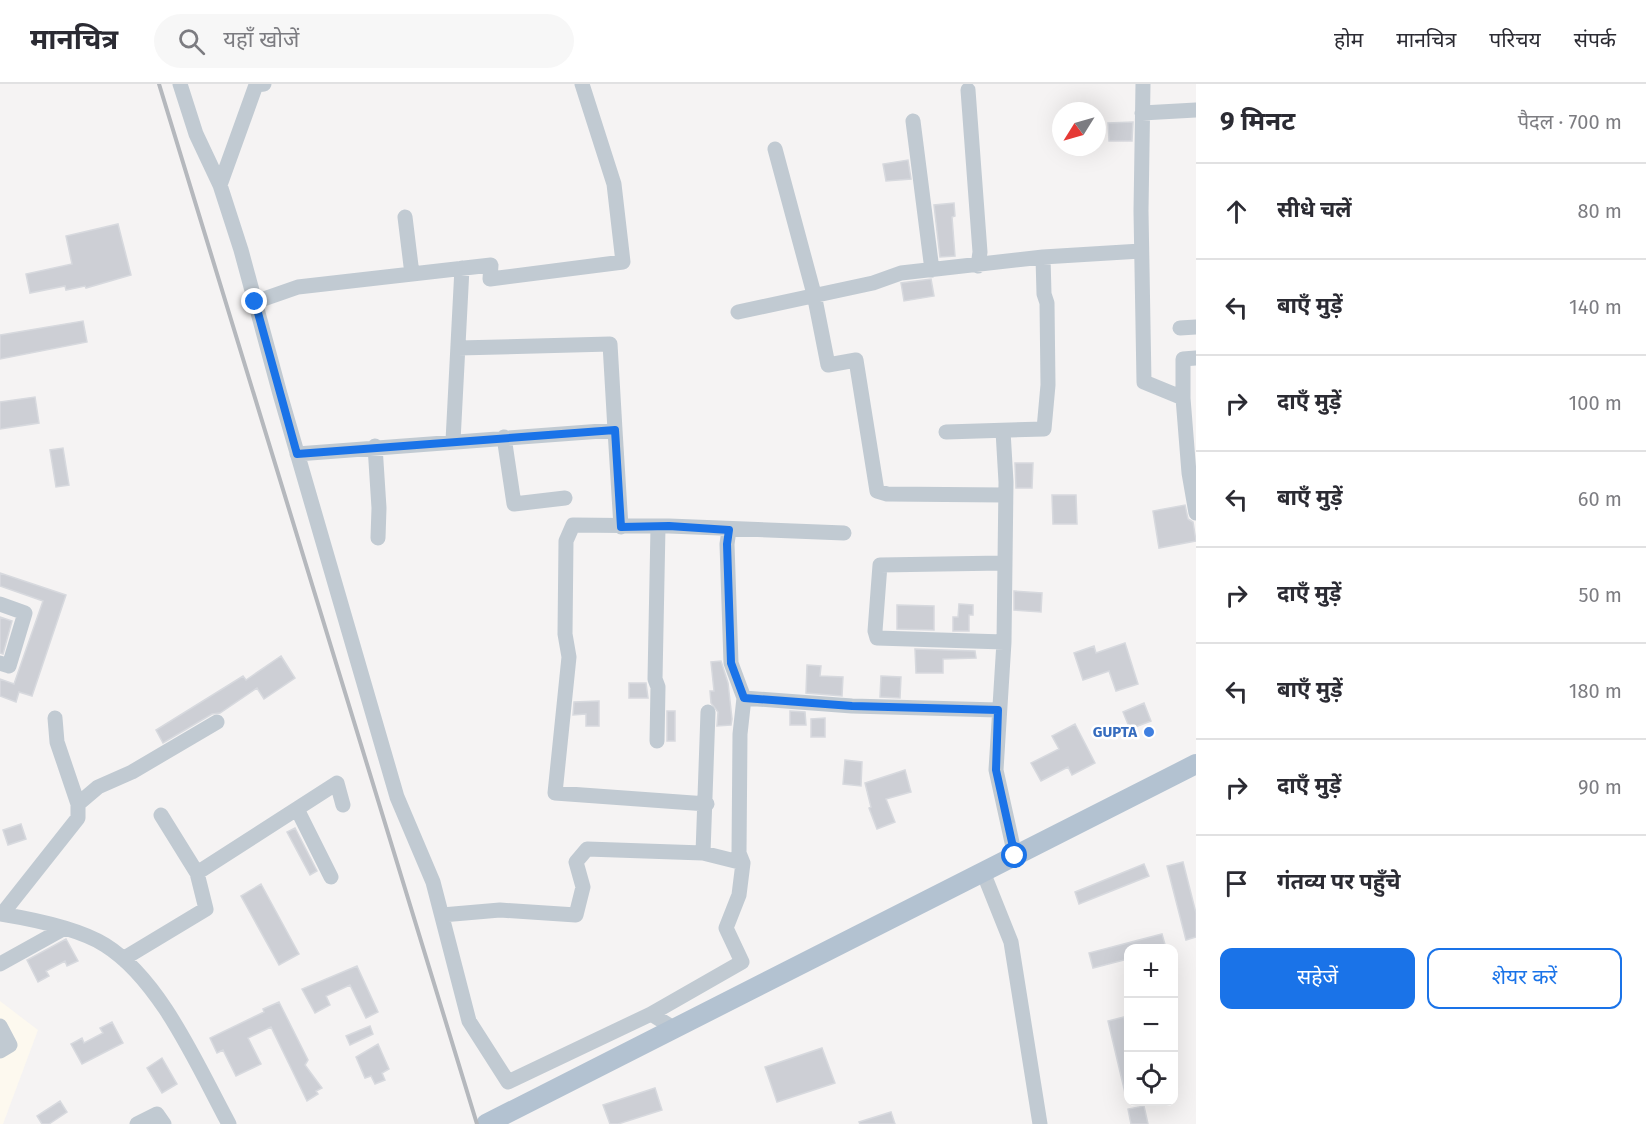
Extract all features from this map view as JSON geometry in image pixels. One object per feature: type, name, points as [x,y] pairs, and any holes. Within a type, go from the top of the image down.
[{"type":"main road","points":[[486,1124],[1196,764]]},
{"type":"street","points":[[180,84],[196,134],[220,185],[397,797],[433,882],[469,1021],[508,1082],[651,1014],[742,962],[726,928],[739,895],[743,863],[739,853],[740,734],[744,698],[731,663],[727,544],[729,530]]},
{"type":"street","points":[[220,185],[256,85],[264,84]]},
{"type":"street","points":[[255,302],[298,287],[462,268],[491,265],[490,279],[623,262],[614,184],[582,84]]},
{"type":"street","points":[[1143,84],[1141,251],[1144,382],[1183,398]]},
{"type":"street","points":[[968,90],[980,252],[978,266]]},
{"type":"street","points":[[1142,113],[1196,110]]},
{"type":"street","points":[[913,121],[932,270]]},
{"type":"street","points":[[775,149],[814,294],[828,365],[856,360],[877,491],[887,494],[1004,495]]},
{"type":"street","points":[[405,217],[412,274]]},
{"type":"street","points":[[738,312],[873,282],[901,273],[1043,257],[1141,251]]},
{"type":"street","points":[[946,432],[1044,429],[1048,385],[1047,303],[1044,294],[1043,257]]},
{"type":"street","points":[[453,441],[462,268]]},
{"type":"street","points":[[458,348],[610,344],[621,527]]},
{"type":"street","points":[[1196,358],[1183,359],[1183,398],[1189,473],[1196,513]]},
{"type":"street","points":[[297,454],[615,430]]},
{"type":"street","points":[[1003,431],[1004,642],[996,770],[1015,856]]},
{"type":"street","points":[[504,437],[514,504],[566,498]]},
{"type":"street","points":[[375,447],[379,508],[378,538]]},
{"type":"street","points":[[706,804],[555,793],[569,657],[566,634],[566,541],[573,525],[669,526],[844,533]]},
{"type":"street","points":[[657,527],[655,679],[658,687],[657,741]]},
{"type":"street","points":[[1004,563],[880,564],[875,631],[877,638],[1004,642]]},
{"type":"street","points":[[0,604],[25,613],[9,666],[0,663]]},
{"type":"street","points":[[744,698],[852,706],[998,710]]},
{"type":"street","points":[[703,853],[708,712]]},
{"type":"street","points":[[55,718],[57,742],[78,804],[78,818],[1,914],[63,929],[104,944],[139,971],[185,1042],[229,1124]]},
{"type":"street","points":[[78,804],[98,787],[132,772],[217,722]]},
{"type":"street","points":[[197,873],[337,783],[343,805]]},
{"type":"street","points":[[297,809],[331,877]]},
{"type":"street","points":[[123,959],[206,909],[197,873],[161,815]]},
{"type":"street","points":[[442,915],[500,910],[576,915],[583,887],[576,862],[587,849],[703,853],[743,863]]},
{"type":"street","points":[[983,872],[1011,942],[1040,1124]]},
{"type":"street","points":[[0,964],[63,929]]},
{"type":"street","points":[[651,1014],[675,1029]]},
{"type":"street","points":[[0,1026],[10,1045],[0,1051]]},
{"type":"street","points":[[137,1124],[157,1113],[164,1124]]},
{"type":"shaded area","points":[[0,1001],[38,1030],[3,1124],[0,1124]]},
{"type":"building","points":[[1133,122],[1132,141],[1109,141],[1108,123]]},
{"type":"building","points":[[908,160],[911,179],[886,181],[883,164]]},
{"type":"building","points":[[954,203],[955,216],[952,217],[955,256],[940,257],[934,205]]},
{"type":"building","points":[[118,224],[131,275],[86,288],[85,286],[66,290],[65,286],[30,293],[26,274],[72,264],[66,236]]},
{"type":"building","points":[[931,279],[934,296],[904,301],[901,283]]},
{"type":"building","points":[[83,321],[87,342],[0,359],[0,335]]},
{"type":"building","points":[[35,397],[39,423],[0,429],[0,402]]},
{"type":"building","points":[[63,448],[69,485],[56,487],[50,450]]},
{"type":"building","points":[[1015,463],[1033,463],[1032,488],[1016,488]]},
{"type":"building","points":[[1052,495],[1076,495],[1077,524],[1053,524]]},
{"type":"building","points":[[1185,505],[1188,519],[1193,522],[1196,541],[1159,548],[1153,511]]},
{"type":"building","points":[[0,573],[66,595],[32,696],[19,692],[16,702],[0,696],[0,679],[14,684],[43,601],[0,586]]},
{"type":"building","points":[[1014,591],[1042,593],[1041,612],[1014,610]]},
{"type":"building","points":[[959,604],[973,605],[973,615],[969,615],[969,631],[953,631],[953,617],[958,617]]},
{"type":"building","points":[[897,605],[934,606],[934,630],[897,629]]},
{"type":"building","points":[[0,617],[12,621],[3,654],[0,653]]},
{"type":"building","points":[[1125,643],[1138,684],[1116,691],[1109,671],[1083,680],[1074,653],[1094,646],[1096,653]]},
{"type":"building","points":[[915,649],[975,651],[976,658],[943,659],[943,673],[916,673]]},
{"type":"building","points":[[281,656],[295,678],[264,699],[257,688],[220,713],[212,714],[163,743],[156,730],[243,676],[246,680]]},
{"type":"building","points":[[721,661],[728,683],[732,719],[731,725],[717,726],[718,712],[711,703],[710,691],[714,691],[711,662]]},
{"type":"building","points":[[807,665],[821,666],[820,676],[843,677],[842,696],[806,693]]},
{"type":"building","points":[[881,676],[901,677],[900,698],[880,697]]},
{"type":"building","points":[[629,683],[646,683],[648,698],[629,698]]},
{"type":"building","points":[[599,701],[599,726],[586,726],[586,714],[573,715],[574,702]]},
{"type":"building","points":[[1144,703],[1151,721],[1130,729],[1123,712]]},
{"type":"building","points":[[667,711],[675,711],[675,741],[667,741]]},
{"type":"building","points":[[790,711],[805,712],[806,725],[790,725]]},
{"type":"building","points":[[825,718],[825,737],[811,737],[811,719]]},
{"type":"building","points":[[1075,724],[1095,763],[1072,775],[1068,767],[1041,781],[1031,763],[1059,749],[1052,736]]},
{"type":"building","points":[[845,760],[862,762],[861,786],[843,784]]},
{"type":"building","points":[[905,770],[911,792],[886,799],[895,822],[877,829],[869,808],[871,807],[865,783]]},
{"type":"building","points":[[21,824],[26,839],[8,845],[3,830]]},
{"type":"building","points":[[295,828],[317,871],[310,875],[287,832]]},
{"type":"building","points":[[1183,862],[1196,913],[1196,937],[1186,940],[1167,866]]},
{"type":"building","points":[[1144,864],[1149,876],[1079,904],[1075,892]]},
{"type":"building","points":[[261,884],[299,954],[279,965],[241,896]]},
{"type":"building","points":[[1162,934],[1165,944],[1124,944],[1124,960],[1093,968],[1089,953]]},
{"type":"building","points":[[66,939],[78,961],[67,966],[65,961],[46,971],[49,976],[38,982],[27,960]]},
{"type":"building","points":[[357,966],[378,1012],[366,1018],[350,985],[326,996],[330,1005],[315,1013],[302,989]]},
{"type":"building","points":[[279,1002],[308,1060],[305,1065],[322,1088],[316,1091],[318,1094],[307,1101],[271,1027],[248,1038],[261,1064],[236,1076],[223,1050],[217,1053],[210,1038],[264,1012],[263,1009]]},
{"type":"building","points":[[1124,1017],[1124,1089],[1108,1021]]},
{"type":"building","points":[[112,1022],[123,1043],[82,1064],[71,1044],[82,1038],[84,1043],[103,1033],[100,1028]]},
{"type":"building","points":[[370,1026],[373,1034],[350,1045],[346,1036]]},
{"type":"building","points":[[378,1044],[389,1069],[382,1073],[385,1080],[375,1084],[371,1076],[365,1078],[356,1057]]},
{"type":"building","points":[[822,1048],[835,1083],[777,1102],[765,1067]]},
{"type":"building","points":[[162,1058],[177,1084],[162,1093],[147,1068]]},
{"type":"building","points":[[655,1088],[662,1110],[618,1124],[610,1124],[603,1105]]},
{"type":"building","points":[[60,1101],[67,1112],[49,1124],[42,1124],[37,1116]]},
{"type":"building","points":[[1144,1106],[1148,1124],[1131,1124],[1128,1109]]},
{"type":"building","points":[[891,1112],[895,1124],[860,1124],[859,1122]]},
{"type":"railway","points":[[159,84],[477,1124]]},
{"type":"place","name":"GUPTA","points":[[1149,732]]},
{"type":"route","points":[[255,302],[297,454],[398,444],[615,430],[621,527],[669,526],[729,530],[727,544],[731,663],[744,698],[852,706],[998,710],[996,770],[1015,856]]}]
